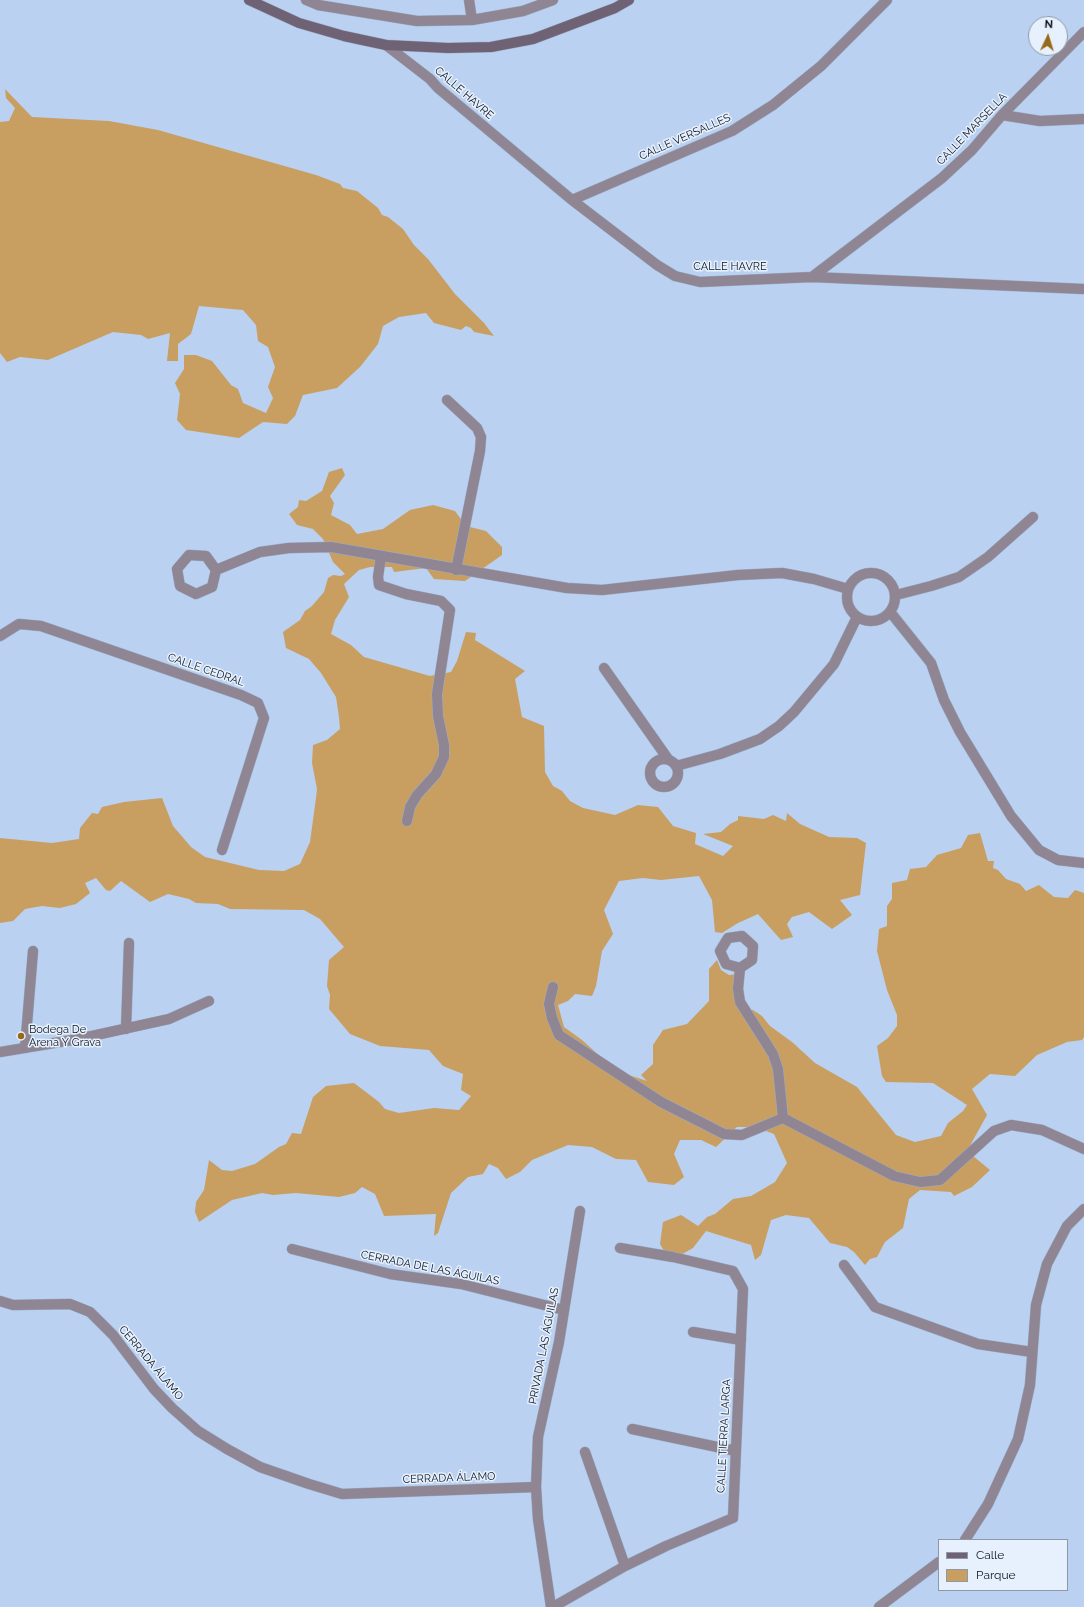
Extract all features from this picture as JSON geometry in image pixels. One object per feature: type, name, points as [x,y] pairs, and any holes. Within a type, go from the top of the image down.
[{"type":"main road","points":[[250,0],[299,22],[344,36],[386,45],[448,48],[491,47],[533,39],[615,8],[629,0]]},
{"type":"street","points":[[306,0],[318,5],[417,21],[472,20],[523,11],[553,0]]},
{"type":"street","points":[[469,0],[472,20]]},
{"type":"street","name":"CALLE VERSALLES","points":[[572,200],[732,131],[773,105],[821,66],[888,0]]},
{"type":"street","name":"CALLE MARSELLA","points":[[812,278],[942,178],[972,150],[1002,115],[1084,32]]},
{"type":"street","name":"CALLE HAVRE","points":[[386,45],[430,79],[438,88],[572,200],[657,265],[675,276],[700,282],[812,278],[1084,289]]},
{"type":"street","points":[[1002,115],[1040,121],[1084,120]]},
{"type":"street","points":[[447,400],[477,428],[481,437],[480,451],[456,570]]},
{"type":"street","points":[[896,595],[959,577],[988,557],[1033,517]]},
{"type":"street","points":[[216,570],[260,552],[289,548],[331,547],[456,570],[567,588],[602,590],[738,575],[782,573],[814,579],[848,590]]},
{"type":"street","points":[[381,556],[378,578],[379,585],[406,594],[442,602],[450,610],[437,694],[438,716],[444,745],[444,757],[436,774],[417,795],[410,807],[407,821]]},
{"type":"street","points":[[874,572],[889,580],[896,595],[895,604],[891,613],[880,620],[866,621],[857,617],[849,607],[846,598],[852,582],[858,576],[874,572]]},
{"type":"street","points":[[891,613],[931,663],[944,700],[960,732],[1012,816],[1039,850],[1058,860],[1084,863]]},
{"type":"street","points":[[676,766],[720,754],[760,739],[779,726],[794,712],[834,664],[857,617]]},
{"type":"street","name":"CALLE CEDRAL","points":[[0,636],[19,624],[42,626],[241,695],[258,703],[264,718],[222,850]]},
{"type":"street","points":[[604,668],[668,759],[676,766],[678,777],[672,786],[660,788],[651,781],[650,770],[657,761],[668,759]]},
{"type":"street","points":[[126,1029],[129,943]]},
{"type":"street","points":[[25,1048],[33,951]]},
{"type":"street","points":[[740,968],[738,989],[740,1002],[773,1054],[778,1069],[783,1118]]},
{"type":"street","points":[[553,987],[549,1004],[552,1018],[559,1035],[661,1102],[724,1134],[742,1135],[783,1118]]},
{"type":"street","points":[[0,1052],[126,1029],[169,1019],[209,1001]]},
{"type":"street","points":[[783,1118],[894,1176],[920,1182],[940,1180],[994,1130],[1011,1125],[1042,1130],[1084,1149]]},
{"type":"street","points":[[966,1539],[988,1504],[1018,1439],[1030,1385],[1036,1306],[1047,1264],[1067,1226],[1084,1209]]},
{"type":"street","name":"PRIVADA LAS ÁGUILAS","points":[[552,1607],[538,1519],[536,1487],[538,1437],[564,1310],[580,1211]]},
{"type":"street","name":"CALLE TIERRA LARGA","points":[[552,1607],[625,1566],[666,1546],[733,1518],[743,1289],[733,1271],[673,1257],[620,1248]]},
{"type":"street","name":"CERRADA DE LAS ÁGUILAS","points":[[292,1249],[390,1274],[461,1284],[564,1310]]},
{"type":"street","points":[[844,1265],[875,1307],[978,1344],[1032,1352]]},
{"type":"street","name":"CERRADA ÁLAMO","points":[[0,1301],[13,1305],[70,1304],[90,1312],[112,1335],[172,1408],[198,1431],[260,1467],[342,1494],[536,1487]]},
{"type":"street","points":[[693,1332],[741,1340]]},
{"type":"street","points":[[632,1429],[736,1451]]},
{"type":"street","points":[[585,1452],[625,1566]]},
{"type":"street","points":[[879,1607],[938,1563]]},
{"type":"green space","points":[[5,89],[32,117],[109,121],[158,130],[316,175],[340,184],[343,188],[357,191],[378,208],[382,215],[388,217],[403,229],[414,245],[428,259],[455,294],[484,323],[494,336],[474,332],[471,328],[466,326],[461,330],[434,323],[426,313],[399,317],[383,326],[378,344],[360,367],[337,388],[303,395],[295,416],[287,424],[263,422],[239,438],[186,430],[177,420],[180,394],[175,383],[184,369],[184,355],[196,355],[212,361],[231,385],[238,389],[243,403],[266,413],[273,398],[268,387],[275,367],[268,347],[258,341],[256,325],[243,310],[199,306],[191,334],[178,344],[178,361],[167,361],[170,333],[148,339],[141,335],[113,332],[48,360],[20,357],[7,362],[0,353],[0,122],[9,121],[15,108],[6,98]]},
{"type":"green space","points":[[342,468],[345,475],[330,496],[334,503],[331,515],[350,525],[357,534],[383,529],[410,510],[433,505],[455,511],[466,526],[486,531],[502,547],[502,555],[465,581],[434,579],[426,568],[394,572],[392,567],[370,567],[359,570],[344,584],[349,597],[335,620],[331,634],[351,645],[364,657],[430,676],[451,672],[457,661],[466,632],[476,633],[475,640],[525,671],[515,679],[522,717],[544,726],[545,772],[553,786],[562,791],[570,801],[583,808],[615,815],[638,805],[658,807],[673,826],[696,833],[695,844],[723,856],[733,846],[703,834],[721,832],[730,824],[738,820],[738,816],[764,819],[773,815],[786,821],[787,813],[800,824],[829,837],[857,838],[866,843],[860,895],[840,900],[852,915],[832,929],[809,912],[792,917],[787,924],[793,937],[781,940],[758,914],[738,923],[722,933],[715,932],[712,900],[699,876],[661,880],[643,878],[619,881],[604,910],[613,934],[602,951],[596,986],[592,996],[575,994],[568,1001],[558,1005],[564,1027],[582,1040],[611,1066],[629,1075],[647,1081],[641,1075],[653,1064],[653,1045],[663,1030],[687,1024],[709,1001],[709,969],[717,960],[721,970],[729,975],[738,974],[743,995],[749,1010],[753,1010],[762,1016],[770,1026],[792,1042],[815,1063],[857,1087],[896,1135],[915,1142],[941,1136],[948,1123],[963,1111],[967,1105],[933,1083],[886,1082],[882,1076],[877,1046],[888,1038],[897,1026],[897,1015],[887,990],[877,951],[879,929],[887,926],[887,906],[892,899],[892,883],[907,880],[910,869],[926,867],[937,855],[961,848],[968,835],[980,833],[988,861],[994,861],[993,868],[998,870],[1006,879],[1020,884],[1026,891],[1039,885],[1054,897],[1068,898],[1075,890],[1084,893],[1084,1037],[1082,1040],[1067,1042],[1037,1055],[1015,1076],[990,1074],[972,1089],[987,1115],[967,1151],[990,1170],[972,1187],[954,1196],[951,1192],[920,1190],[909,1199],[903,1228],[885,1242],[877,1257],[870,1259],[865,1265],[854,1252],[847,1247],[830,1243],[809,1218],[786,1215],[771,1220],[761,1255],[755,1260],[751,1245],[706,1231],[693,1248],[670,1261],[660,1244],[663,1222],[681,1215],[698,1226],[707,1217],[715,1214],[733,1199],[751,1196],[775,1182],[787,1163],[774,1134],[758,1128],[747,1127],[737,1127],[716,1147],[701,1140],[680,1140],[674,1154],[684,1177],[674,1185],[648,1182],[636,1160],[616,1159],[592,1147],[568,1145],[532,1160],[520,1172],[506,1179],[498,1168],[489,1164],[483,1174],[468,1177],[451,1193],[438,1233],[434,1236],[436,1214],[384,1216],[375,1194],[362,1187],[355,1193],[339,1197],[296,1193],[273,1195],[262,1193],[232,1200],[199,1222],[195,1212],[196,1202],[204,1190],[209,1160],[222,1170],[232,1171],[255,1164],[279,1147],[286,1144],[292,1133],[301,1134],[313,1097],[326,1086],[354,1083],[379,1102],[385,1109],[399,1113],[434,1108],[459,1110],[471,1096],[461,1090],[463,1074],[443,1066],[429,1050],[380,1046],[350,1034],[329,1009],[330,995],[327,986],[329,960],[344,947],[320,919],[304,910],[230,909],[218,904],[196,903],[189,899],[168,894],[150,902],[121,881],[110,891],[106,890],[96,878],[85,883],[90,893],[76,904],[60,908],[42,906],[25,909],[13,921],[0,923],[0,838],[52,843],[79,839],[80,828],[92,813],[98,814],[102,807],[124,802],[162,798],[173,826],[191,847],[205,857],[259,870],[284,871],[300,864],[310,842],[317,789],[312,763],[313,745],[327,740],[340,729],[336,697],[321,673],[309,659],[286,648],[283,632],[300,620],[305,611],[312,606],[324,592],[328,578],[333,575],[341,576],[345,574],[333,562],[323,539],[313,529],[297,525],[289,514],[298,507],[299,500],[306,501],[322,491],[329,472]]},
{"type":"place","name":"Bodega De Arena Y Grava","points":[[21,1036]]}]
